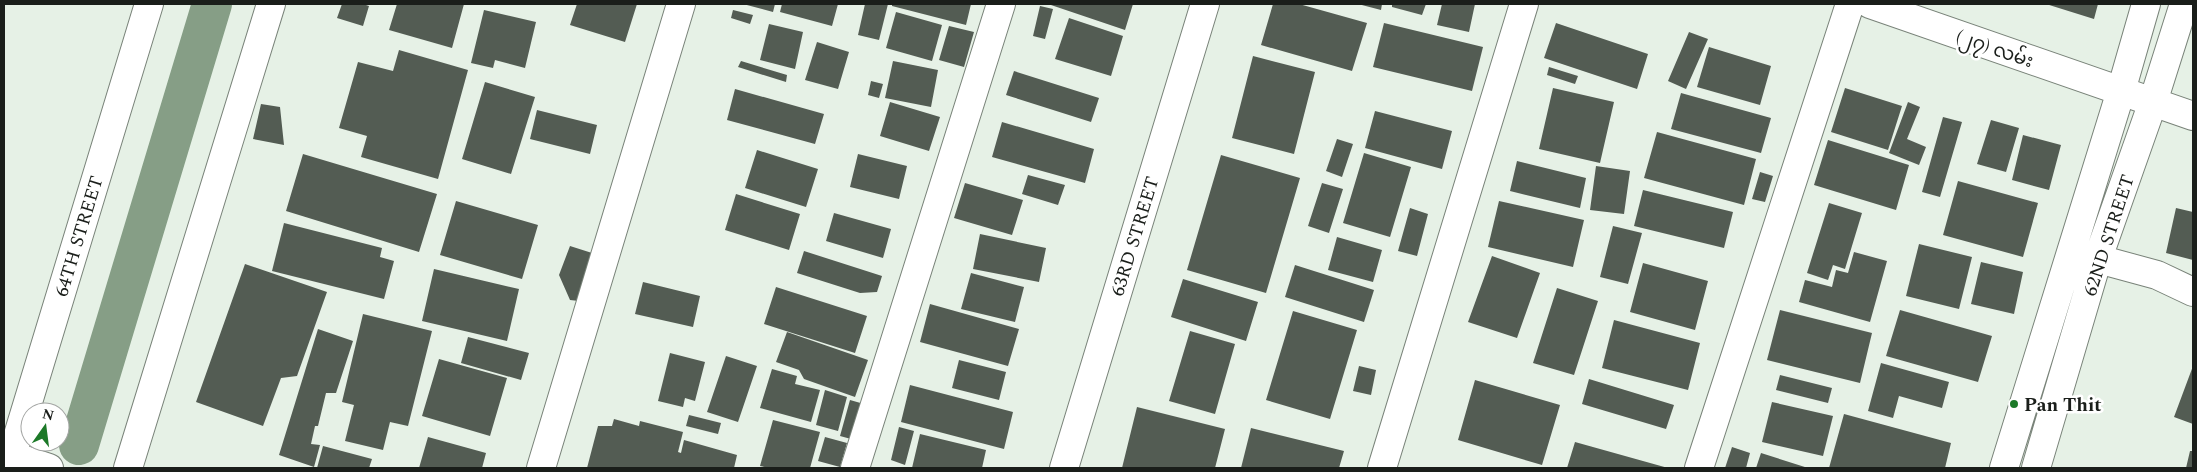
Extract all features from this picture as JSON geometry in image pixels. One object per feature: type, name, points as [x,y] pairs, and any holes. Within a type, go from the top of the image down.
[{"type":"street","name":"64TH STREET","points":[[8,459],[149,4]]},
{"type":"street","points":[[128,468],[271,4]]},
{"type":"street","points":[[541,468],[681,4]]},
{"type":"street","points":[[855,468],[1001,4]]},
{"type":"street","name":"63RD STREET","points":[[1064,468],[1205,4]]},
{"type":"street","points":[[1382,468],[1524,4]]},
{"type":"street","points":[[1699,468],[1850,4]]},
{"type":"street","name":"(၂၇) လမ်း","points":[[1870,4],[2193,116]]},
{"type":"street","name":"62ND STREET","points":[[2004,468],[2121,91],[2146,4]]},
{"type":"street","name":"62ND STREET","points":[[2036,468],[2098,258],[2153,102],[2184,4]]},
{"type":"street","points":[[2070,251],[2157,275],[2193,292]]},
{"type":"street","points":[[8,459],[49,468]]},
{"type":"building","points":[[342,4],[363,4],[369,6],[363,26],[337,18]]},
{"type":"building","points":[[397,4],[464,4],[452,48],[389,30]]},
{"type":"building","points":[[577,4],[637,4],[625,42],[570,25]]},
{"type":"building","points":[[743,4],[775,4],[773,12]]},
{"type":"building","points":[[782,4],[838,4],[832,26],[780,12]]},
{"type":"building","points":[[865,4],[888,4],[879,40],[858,35]]},
{"type":"building","points":[[892,4],[971,4],[966,25],[892,6]]},
{"type":"building","points":[[1048,4],[1133,4],[1125,30]]},
{"type":"building","points":[[1273,4],[1299,4],[1367,23],[1352,71],[1261,45]]},
{"type":"building","points":[[1358,4],[1382,4],[1381,10]]},
{"type":"building","points":[[1392,4],[1426,4],[1422,15],[1392,7]]},
{"type":"building","points":[[1442,4],[1475,4],[1469,32],[1437,25]]},
{"type":"building","points":[[2046,4],[2098,4],[2094,19]]},
{"type":"building","points":[[1040,6],[1053,9],[1045,39],[1033,36]]},
{"type":"building","points":[[484,10],[536,22],[525,68],[495,60],[493,68],[471,63]]},
{"type":"building","points":[[733,10],[753,15],[750,24],[731,18]]},
{"type":"building","points":[[896,12],[942,25],[932,61],[886,48]]},
{"type":"building","points":[[1069,18],[1123,36],[1111,76],[1055,59]]},
{"type":"building","points":[[1384,23],[1483,47],[1472,91],[1373,67]]},
{"type":"building","points":[[1556,23],[1648,54],[1637,89],[1544,58]]},
{"type":"building","points":[[769,24],[803,32],[795,69],[760,60]]},
{"type":"building","points":[[949,26],[974,32],[964,67],[939,60]]},
{"type":"building","points":[[1689,32],[1708,39],[1686,89],[1668,81]]},
{"type":"building","points":[[817,42],[849,52],[838,89],[805,80]]},
{"type":"building","points":[[1709,47],[1771,66],[1760,105],[1697,87]]},
{"type":"building","points":[[399,50],[468,70],[438,179],[361,157],[367,136],[339,128],[358,62],[393,71]]},
{"type":"building","points":[[1253,56],[1315,72],[1294,154],[1232,138]]},
{"type":"building","points":[[741,61],[787,75],[786,82],[738,67]]},
{"type":"building","points":[[893,61],[938,70],[931,107],[885,98]]},
{"type":"building","points":[[1549,67],[1578,76],[1575,84],[1547,75]]},
{"type":"building","points":[[1014,71],[1099,98],[1091,122],[1006,95]]},
{"type":"building","points":[[871,81],[883,84],[879,98],[868,95]]},
{"type":"building","points":[[485,82],[535,97],[511,174],[462,159]]},
{"type":"building","points":[[1553,88],[1614,102],[1600,163],[1539,149]]},
{"type":"building","points":[[1845,88],[1902,106],[1888,150],[1831,132]]},
{"type":"building","points":[[735,89],[824,114],[815,144],[727,120]]},
{"type":"building","points":[[1681,93],[1771,118],[1761,153],[1671,129]]},
{"type":"building","points":[[890,102],[940,117],[929,151],[880,136]]},
{"type":"building","points":[[1908,102],[1920,107],[1907,139],[1926,147],[1919,165],[1889,153]]},
{"type":"building","points":[[261,104],[280,107],[284,145],[253,139]]},
{"type":"building","points":[[537,110],[597,125],[590,154],[530,139]]},
{"type":"building","points":[[1375,111],[1452,131],[1442,169],[1365,148]]},
{"type":"building","points":[[1943,117],[1962,122],[1940,197],[1922,192]]},
{"type":"building","points":[[1991,120],[2019,128],[2006,172],[1977,164]]},
{"type":"building","points":[[1002,122],[1094,149],[1085,183],[992,157]]},
{"type":"building","points":[[1657,132],[1756,159],[1744,205],[1644,178]]},
{"type":"building","points":[[2023,135],[2061,145],[2049,190],[2012,180]]},
{"type":"building","points":[[1337,139],[1353,144],[1342,177],[1326,171]]},
{"type":"building","points":[[1828,140],[1909,165],[1896,210],[1814,185]]},
{"type":"building","points":[[757,150],[818,169],[806,207],[745,188]]},
{"type":"building","points":[[1364,153],[1411,167],[1390,237],[1343,223]]},
{"type":"building","points":[[303,154],[437,194],[419,252],[286,211]]},
{"type":"building","points":[[858,154],[907,166],[899,199],[850,187]]},
{"type":"building","points":[[1221,155],[1300,178],[1266,293],[1187,270]]},
{"type":"building","points":[[1517,161],[1586,178],[1580,208],[1510,191]]},
{"type":"building","points":[[1596,166],[1630,171],[1624,214],[1590,210]]},
{"type":"building","points":[[1760,172],[1773,176],[1765,202],[1752,199]]},
{"type":"building","points":[[1028,175],[1065,185],[1058,205],[1022,194]]},
{"type":"building","points":[[1958,181],[2038,203],[2023,257],[1943,235]]},
{"type":"building","points":[[965,183],[1023,200],[1012,235],[954,218]]},
{"type":"building","points":[[1322,183],[1343,189],[1329,233],[1308,226]]},
{"type":"building","points":[[1643,190],[1733,212],[1724,248],[1634,226]]},
{"type":"building","points":[[736,194],[800,214],[789,250],[725,230]]},
{"type":"building","points":[[456,201],[538,225],[522,279],[440,255]]},
{"type":"building","points":[[1499,201],[1584,220],[1573,267],[1488,247]]},
{"type":"building","points":[[1829,203],[1862,213],[1845,269],[1833,265],[1828,280],[1807,273]]},
{"type":"building","points":[[1410,208],[1428,214],[1417,256],[1398,251]]},
{"type":"building","points":[[2176,208],[2193,212],[2193,260],[2166,253]]},
{"type":"building","points":[[834,213],[891,229],[883,258],[826,241]]},
{"type":"building","points":[[284,223],[382,248],[380,257],[394,261],[384,299],[272,271]]},
{"type":"building","points":[[1613,226],[1642,233],[1628,284],[1600,277]]},
{"type":"building","points":[[980,234],[1046,248],[1039,282],[973,269]]},
{"type":"building","points":[[1337,237],[1382,250],[1373,282],[1328,270]]},
{"type":"building","points":[[1919,244],[1972,257],[1959,309],[1906,296]]},
{"type":"building","points":[[570,246],[592,253],[588,302],[570,300],[559,275]]},
{"type":"building","points":[[804,251],[882,276],[877,292],[860,293],[797,273]]},
{"type":"building","points":[[1854,252],[1887,261],[1870,322],[1799,302],[1805,280],[1832,287],[1836,270],[1848,273]]},
{"type":"building","points":[[1492,256],[1540,273],[1517,338],[1468,322]]},
{"type":"building","points":[[1981,262],[2023,272],[2014,314],[1971,304]]},
{"type":"building","points":[[1643,263],[1708,281],[1695,330],[1630,312]]},
{"type":"building","points":[[245,264],[327,292],[297,376],[281,378],[263,426],[196,402]]},
{"type":"building","points":[[1295,265],[1374,290],[1364,322],[1285,297]]},
{"type":"building","points":[[434,269],[519,289],[507,341],[422,321]]},
{"type":"building","points":[[971,273],[1024,287],[1015,322],[961,309]]},
{"type":"building","points":[[1183,279],[1258,302],[1246,341],[1171,317]]},
{"type":"building","points":[[643,282],[700,296],[693,327],[635,314]]},
{"type":"building","points":[[776,287],[867,316],[855,353],[764,324]]},
{"type":"building","points":[[1557,288],[1598,301],[1574,375],[1533,363]]},
{"type":"building","points":[[930,304],[1019,329],[1008,366],[920,342]]},
{"type":"building","points":[[1780,310],[1872,333],[1860,383],[1767,360]]},
{"type":"building","points":[[1900,310],[1992,336],[1978,382],[1886,356]]},
{"type":"building","points":[[1293,311],[1357,330],[1330,419],[1266,400]]},
{"type":"building","points":[[363,314],[432,331],[408,426],[390,422],[383,450],[345,441],[354,405],[342,402]]},
{"type":"building","points":[[1614,320],[1700,343],[1688,390],[1602,368]]},
{"type":"building","points":[[318,329],[353,341],[336,393],[326,393],[318,426],[315,426],[311,444],[320,445],[314,467],[279,455]]},
{"type":"building","points":[[1190,331],[1235,344],[1215,414],[1169,401]]},
{"type":"building","points":[[787,332],[868,360],[855,397],[804,379],[799,370],[776,362]]},
{"type":"building","points":[[468,337],[529,353],[521,380],[461,363]]},
{"type":"building","points":[[670,353],[705,362],[695,401],[685,398],[683,407],[658,401]]},
{"type":"building","points":[[726,356],[757,366],[738,422],[707,412]]},
{"type":"building","points":[[439,359],[507,378],[490,436],[422,416]]},
{"type":"building","points":[[959,360],[1006,372],[999,400],[952,388]]},
{"type":"building","points":[[1881,363],[1949,382],[1942,408],[1899,396],[1893,418],[1868,411]]},
{"type":"building","points":[[1359,366],[1376,370],[1371,395],[1353,391]]},
{"type":"building","points":[[2193,366],[2193,424],[2174,417]]},
{"type":"building","points":[[772,369],[797,376],[795,384],[820,390],[811,422],[760,408]]},
{"type":"building","points":[[1780,375],[1832,388],[1828,403],[1776,390]]},
{"type":"building","points":[[1589,379],[1674,405],[1666,429],[1582,404]]},
{"type":"building","points":[[1475,380],[1560,405],[1542,465],[1458,440]]},
{"type":"building","points":[[910,385],[1013,412],[1004,449],[901,422]]},
{"type":"building","points":[[825,390],[847,397],[838,431],[816,425]]},
{"type":"building","points":[[850,400],[871,406],[862,442],[840,436]]},
{"type":"building","points":[[1772,402],[1833,416],[1823,456],[1762,442]]},
{"type":"building","points":[[1137,407],[1225,429],[1215,468],[1122,468]]},
{"type":"building","points":[[1844,414],[1951,443],[1945,468],[1829,468]]},
{"type":"building","points":[[689,415],[721,423],[718,434],[686,426]]},
{"type":"building","points":[[614,419],[639,426],[640,421],[683,432],[678,452],[681,453],[684,440],[737,455],[734,468],[587,468],[598,426],[612,426]]},
{"type":"building","points":[[773,420],[820,432],[810,468],[770,468],[760,466]]},
{"type":"building","points":[[899,427],[914,431],[905,465],[891,460]]},
{"type":"building","points":[[1251,428],[1344,451],[1339,468],[1241,468]]},
{"type":"building","points":[[920,434],[986,450],[982,468],[912,468]]},
{"type":"building","points":[[428,437],[486,453],[482,468],[419,468]]},
{"type":"building","points":[[825,437],[847,443],[840,467],[818,461]]},
{"type":"building","points":[[1575,442],[1668,468],[1567,468]]},
{"type":"building","points":[[323,446],[372,459],[369,468],[317,468]]},
{"type":"building","points":[[1732,447],[1750,453],[1746,468],[1725,468]]},
{"type":"building","points":[[2190,451],[2193,451],[2193,468],[2186,468]]},
{"type":"building","points":[[1761,453],[1808,468],[1756,468]]},
{"type":"waterway","points":[[79,445],[212,4]]},
{"type":"place","name":"Pan Thit","points":[[2014,404]]}]
